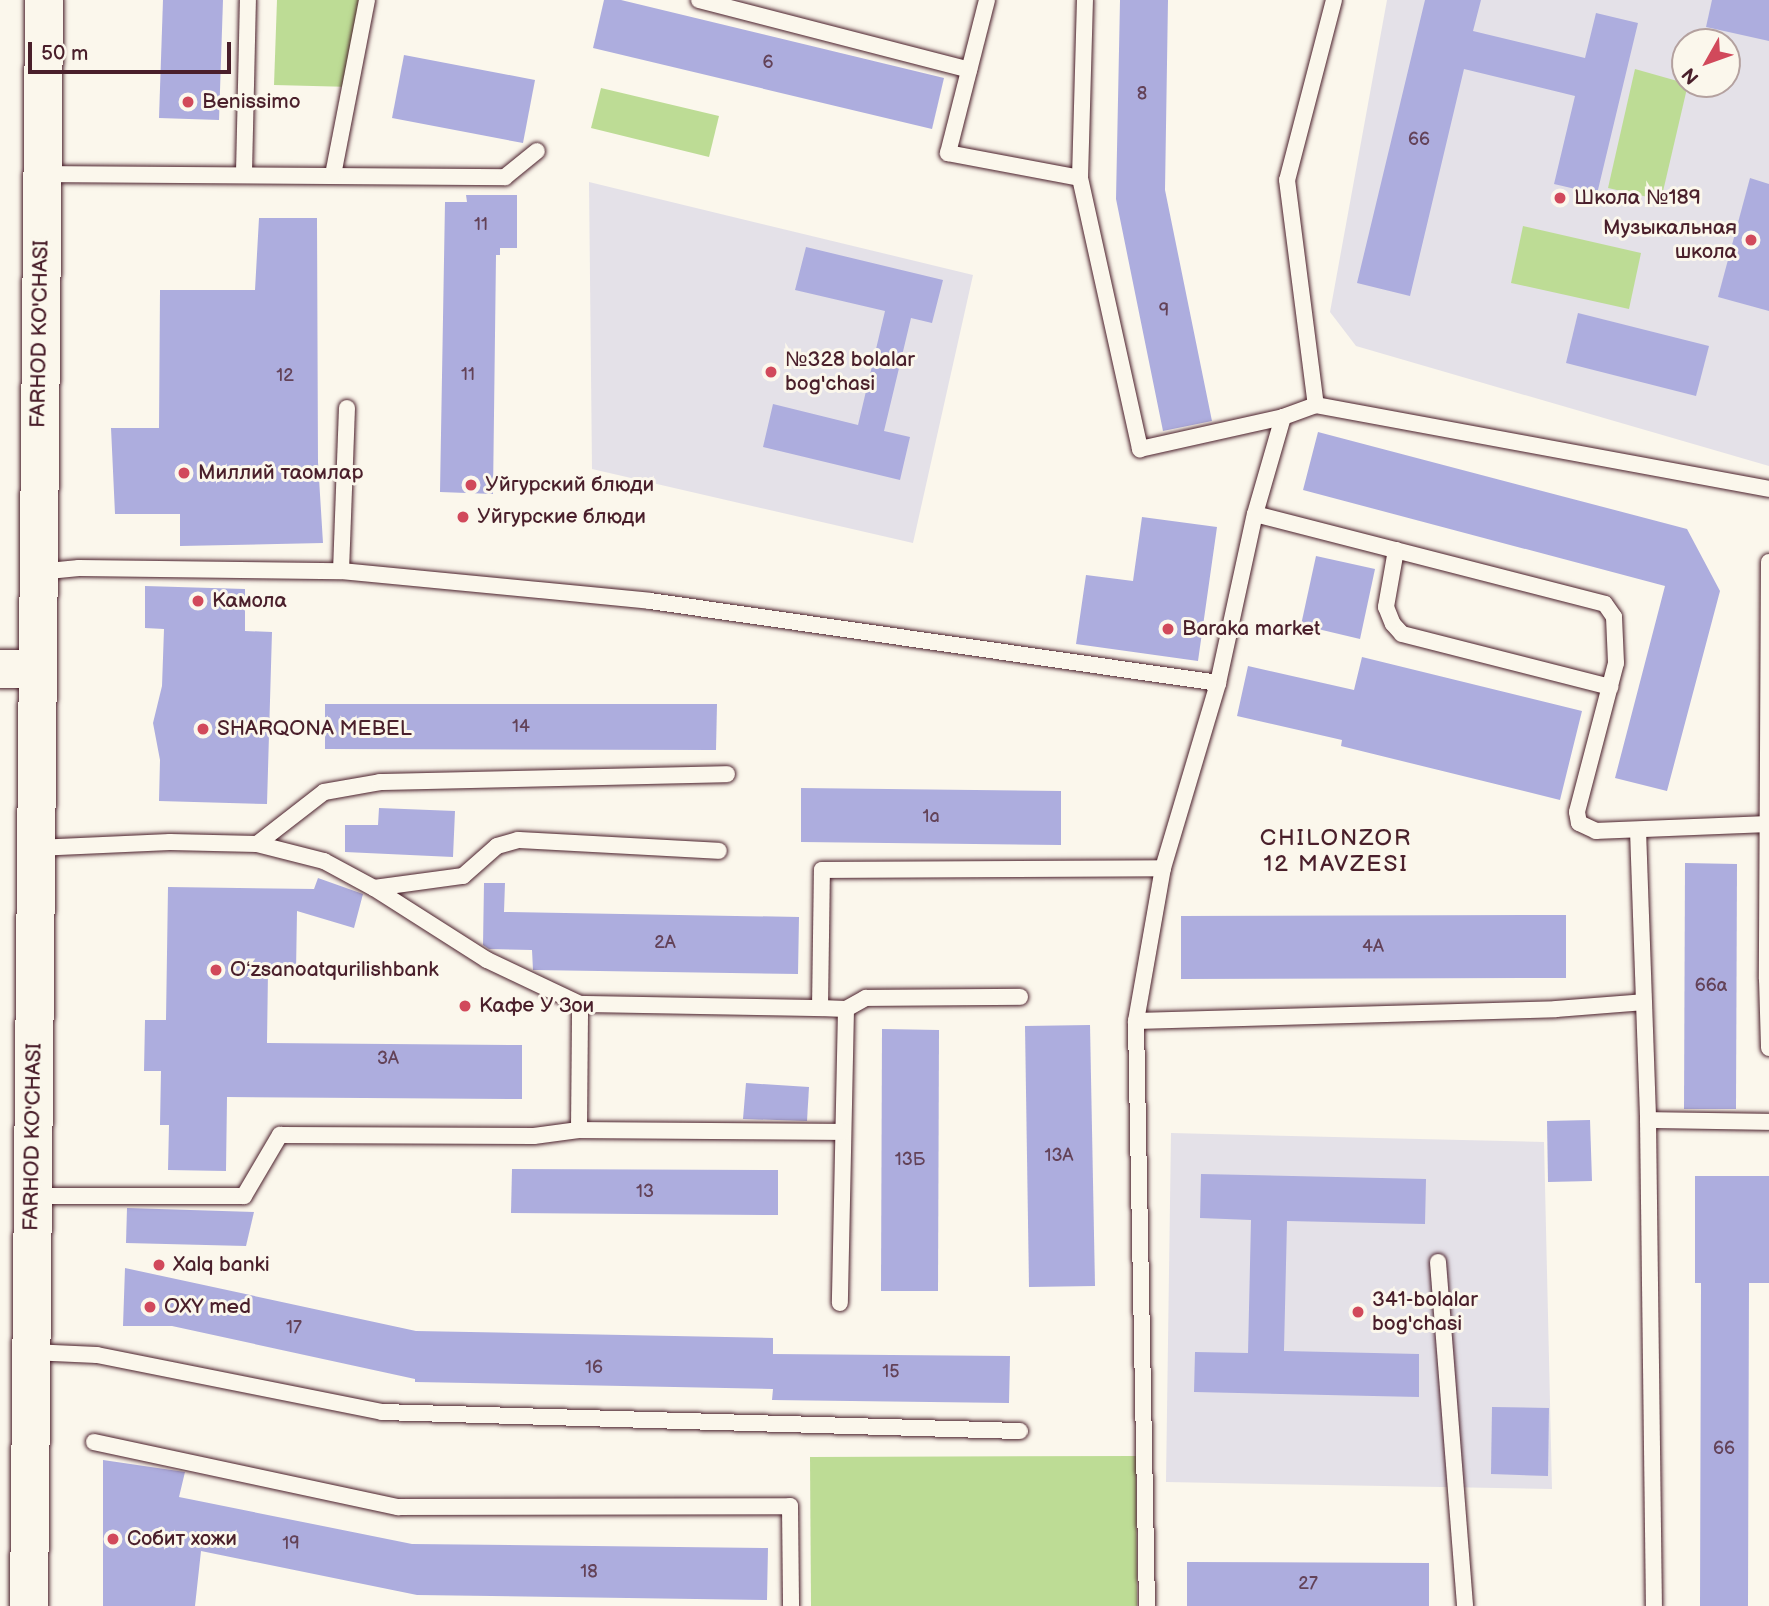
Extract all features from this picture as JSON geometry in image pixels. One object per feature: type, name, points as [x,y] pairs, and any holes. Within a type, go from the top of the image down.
[{"type":"main road","name":"FARHOD KO'CHASI","points":[[29,1606],[44,0]]},
{"type":"main road","points":[[0,669],[37,669]]},
{"type":"lane","points":[[244,173],[248,0]]},
{"type":"lane","points":[[333,175],[367,0]]},
{"type":"lane","points":[[699,0],[969,70]]},
{"type":"lane","points":[[987,0],[948,153],[1080,178]]},
{"type":"lane","points":[[1085,0],[1080,178],[1140,449],[1283,417],[1316,405],[1769,489]]},
{"type":"lane","points":[[1316,405],[1287,180],[1334,0]]},
{"type":"lane","points":[[42,174],[244,173],[505,177],[537,151]]},
{"type":"lane","points":[[341,571],[347,408]]},
{"type":"lane","points":[[1147,1606],[1136,1021],[1163,867],[1219,683],[1255,514],[1283,417]]},
{"type":"lane","points":[[1255,514],[1605,604],[1614,617],[1616,663],[1577,812],[1579,823],[1597,831],[1767,824]]},
{"type":"lane","points":[[1396,550],[1386,607],[1393,624],[1402,634],[1610,687]]},
{"type":"lane","points":[[1769,562],[1769,1048]]},
{"type":"lane","points":[[38,572],[79,568],[341,571],[650,601],[1219,683]]},
{"type":"lane","points":[[257,844],[324,792],[380,782],[727,775]]},
{"type":"lane","points":[[1638,830],[1648,1120],[1654,1606]]},
{"type":"lane","points":[[374,888],[463,876],[497,846],[518,840],[719,851]]},
{"type":"lane","points":[[36,848],[170,842],[257,844],[324,860],[374,888],[487,960],[580,1004],[846,1009],[866,998],[1020,996]]},
{"type":"lane","points":[[820,1008],[822,870],[1163,867]]},
{"type":"lane","points":[[1136,1021],[1556,1009],[1644,1002]]},
{"type":"lane","points":[[579,1130],[580,1004]]},
{"type":"lane","points":[[840,1303],[846,1009]]},
{"type":"lane","points":[[1648,1120],[1769,1122]]},
{"type":"lane","points":[[32,1196],[244,1196],[280,1135],[534,1136],[579,1130],[843,1132]]},
{"type":"lane","points":[[1438,1262],[1465,1606]]},
{"type":"lane","points":[[31,1352],[97,1355],[382,1412],[1020,1430]]},
{"type":"lane","points":[[94,1442],[398,1507],[790,1506],[792,1606]]},
{"type":"shaded area","name":"Школа №189","points":[[1387,0],[1769,0],[1769,466],[1356,346],[1330,312]]},
{"type":"shaded area","name":"№328 bolalar bog'chasi","points":[[589,182],[973,275],[913,543],[592,469]]},
{"type":"shaded area","name":"341-bolalar bog'chasi","points":[[1171,1133],[1544,1142],[1552,1489],[1166,1482]]},
{"type":"green space","points":[[277,0],[359,0],[352,87],[274,85]]},
{"type":"green space","points":[[1635,69],[1671,79],[1671,98],[1685,98],[1661,200],[1608,188]]},
{"type":"green space","points":[[601,88],[719,116],[709,157],[591,128]]},
{"type":"green space","points":[[1523,226],[1641,253],[1629,309],[1511,283]]},
{"type":"green space","points":[[1136,1456],[1137,1606],[811,1606],[810,1457]]},
{"type":"building","points":[[163,0],[223,0],[219,120],[159,118]]},
{"type":"building","points":[[604,0],[621,0],[944,78],[932,129],[593,48]]},
{"type":"building","points":[[1120,0],[1168,0],[1165,190],[1212,421],[1163,431],[1116,199]]},
{"type":"building","points":[[1425,0],[1481,0],[1473,31],[1585,58],[1596,13],[1638,23],[1597,194],[1554,184],[1575,96],[1464,69],[1410,296],[1357,283]]},
{"type":"building","points":[[1712,0],[1769,0],[1769,41],[1741,35],[1741,28],[1706,27]]},
{"type":"building","points":[[404,55],[535,80],[523,143],[392,118]]},
{"type":"building","name":"Музыкальная школа","points":[[1750,178],[1769,184],[1769,311],[1718,297]]},
{"type":"building","points":[[466,195],[517,195],[517,248],[500,248],[500,255],[496,255],[493,494],[440,492],[445,202],[467,202]]},
{"type":"building","points":[[259,218],[317,218],[318,462],[323,543],[180,546],[180,514],[115,514],[111,428],[159,428],[160,290],[255,290]]},
{"type":"building","points":[[806,247],[943,280],[932,323],[911,318],[884,431],[910,437],[900,480],[763,447],[773,404],[858,425],[885,311],[795,290]]},
{"type":"building","points":[[1578,313],[1709,346],[1696,396],[1566,363]]},
{"type":"building","points":[[1318,432],[1687,529],[1720,591],[1667,791],[1615,778],[1665,586],[1303,490]]},
{"type":"building","points":[[1142,517],[1217,527],[1198,661],[1076,644],[1086,575],[1133,581]]},
{"type":"building","points":[[1316,556],[1375,569],[1360,639],[1301,625]]},
{"type":"building","points":[[145,586],[245,589],[245,631],[272,632],[267,804],[159,801],[160,760],[153,723],[162,686],[164,629],[145,628]]},
{"type":"building","points":[[1362,657],[1582,711],[1560,800],[1341,746],[1342,740],[1237,716],[1248,666],[1354,690]]},
{"type":"building","points":[[325,704],[717,704],[716,750],[325,749]]},
{"type":"building","points":[[801,788],[1061,791],[1061,845],[801,842]]},
{"type":"building","points":[[379,808],[455,811],[453,857],[345,852],[345,825],[378,825]]},
{"type":"building","points":[[1685,863],[1737,864],[1736,1109],[1684,1109]]},
{"type":"building","points":[[318,878],[363,894],[354,928],[297,911],[296,972],[268,971],[267,1043],[522,1045],[522,1099],[227,1097],[226,1171],[168,1170],[169,1125],[160,1125],[161,1071],[144,1071],[145,1020],[166,1020],[168,887],[314,889]]},
{"type":"building","points":[[484,883],[505,883],[504,912],[799,917],[798,974],[533,970],[532,950],[489,949],[483,945]]},
{"type":"building","points":[[1566,915],[1566,978],[1181,979],[1181,916]]},
{"type":"building","points":[[1090,1025],[1095,1286],[1029,1287],[1025,1026]]},
{"type":"building","points":[[882,1029],[939,1030],[938,1291],[881,1291]]},
{"type":"building","points":[[746,1083],[809,1087],[807,1121],[743,1119]]},
{"type":"building","points":[[1590,1120],[1592,1181],[1548,1182],[1547,1121]]},
{"type":"building","points":[[512,1169],[778,1170],[778,1215],[511,1213]]},
{"type":"building","points":[[1201,1174],[1426,1179],[1425,1224],[1287,1221],[1284,1351],[1419,1354],[1419,1397],[1194,1392],[1195,1352],[1248,1353],[1251,1220],[1200,1218]]},
{"type":"building","points":[[1695,1176],[1769,1176],[1769,1283],[1749,1283],[1748,1606],[1700,1606],[1701,1283],[1695,1283]]},
{"type":"building","points":[[127,1208],[254,1212],[246,1246],[126,1243]]},
{"type":"building","points":[[125,1268],[416,1331],[773,1338],[773,1354],[1010,1356],[1009,1403],[772,1400],[773,1389],[415,1382],[415,1379],[172,1326],[123,1326]]},
{"type":"building","points":[[1492,1407],[1549,1408],[1548,1476],[1491,1474]]},
{"type":"building","points":[[103,1460],[185,1472],[179,1497],[412,1544],[768,1548],[767,1600],[417,1595],[201,1551],[195,1606],[103,1606]]},
{"type":"building","points":[[1187,1562],[1429,1563],[1429,1606],[1187,1606]]},
{"type":"place","name":"Benissimo","points":[[188,102]]},
{"type":"place","name":"Школа №189","points":[[1560,198]]},
{"type":"place","name":"Музыкальная школа","points":[[1751,240]]},
{"type":"place","name":"№328 bolalar bog'chasi","points":[[771,372]]},
{"type":"place","name":"Миллий таомлар","points":[[184,473]]},
{"type":"place","name":"Уйгурский блюди","points":[[471,485]]},
{"type":"place","name":"Уйгурские блюди","points":[[463,517]]},
{"type":"place","name":"Камола","points":[[198,601]]},
{"type":"place","name":"Baraka market","points":[[1168,629]]},
{"type":"place","name":"SHARQONA MEBEL","points":[[203,729]]},
{"type":"place","name":"Oʻzsanoatqurilishbank","points":[[216,970]]},
{"type":"place","name":"Кафе У Зои","points":[[465,1006]]},
{"type":"place","name":"Xalq banki","points":[[159,1265]]},
{"type":"place","name":"OXY med","points":[[150,1307]]},
{"type":"place","name":"341-bolalar bog'chasi","points":[[1358,1312]]},
{"type":"place","name":"Собит хожи","points":[[113,1539]]},
{"type":"district","name":"CHILONZOR 12 MAVZESI","points":[[1336,851]]}]
